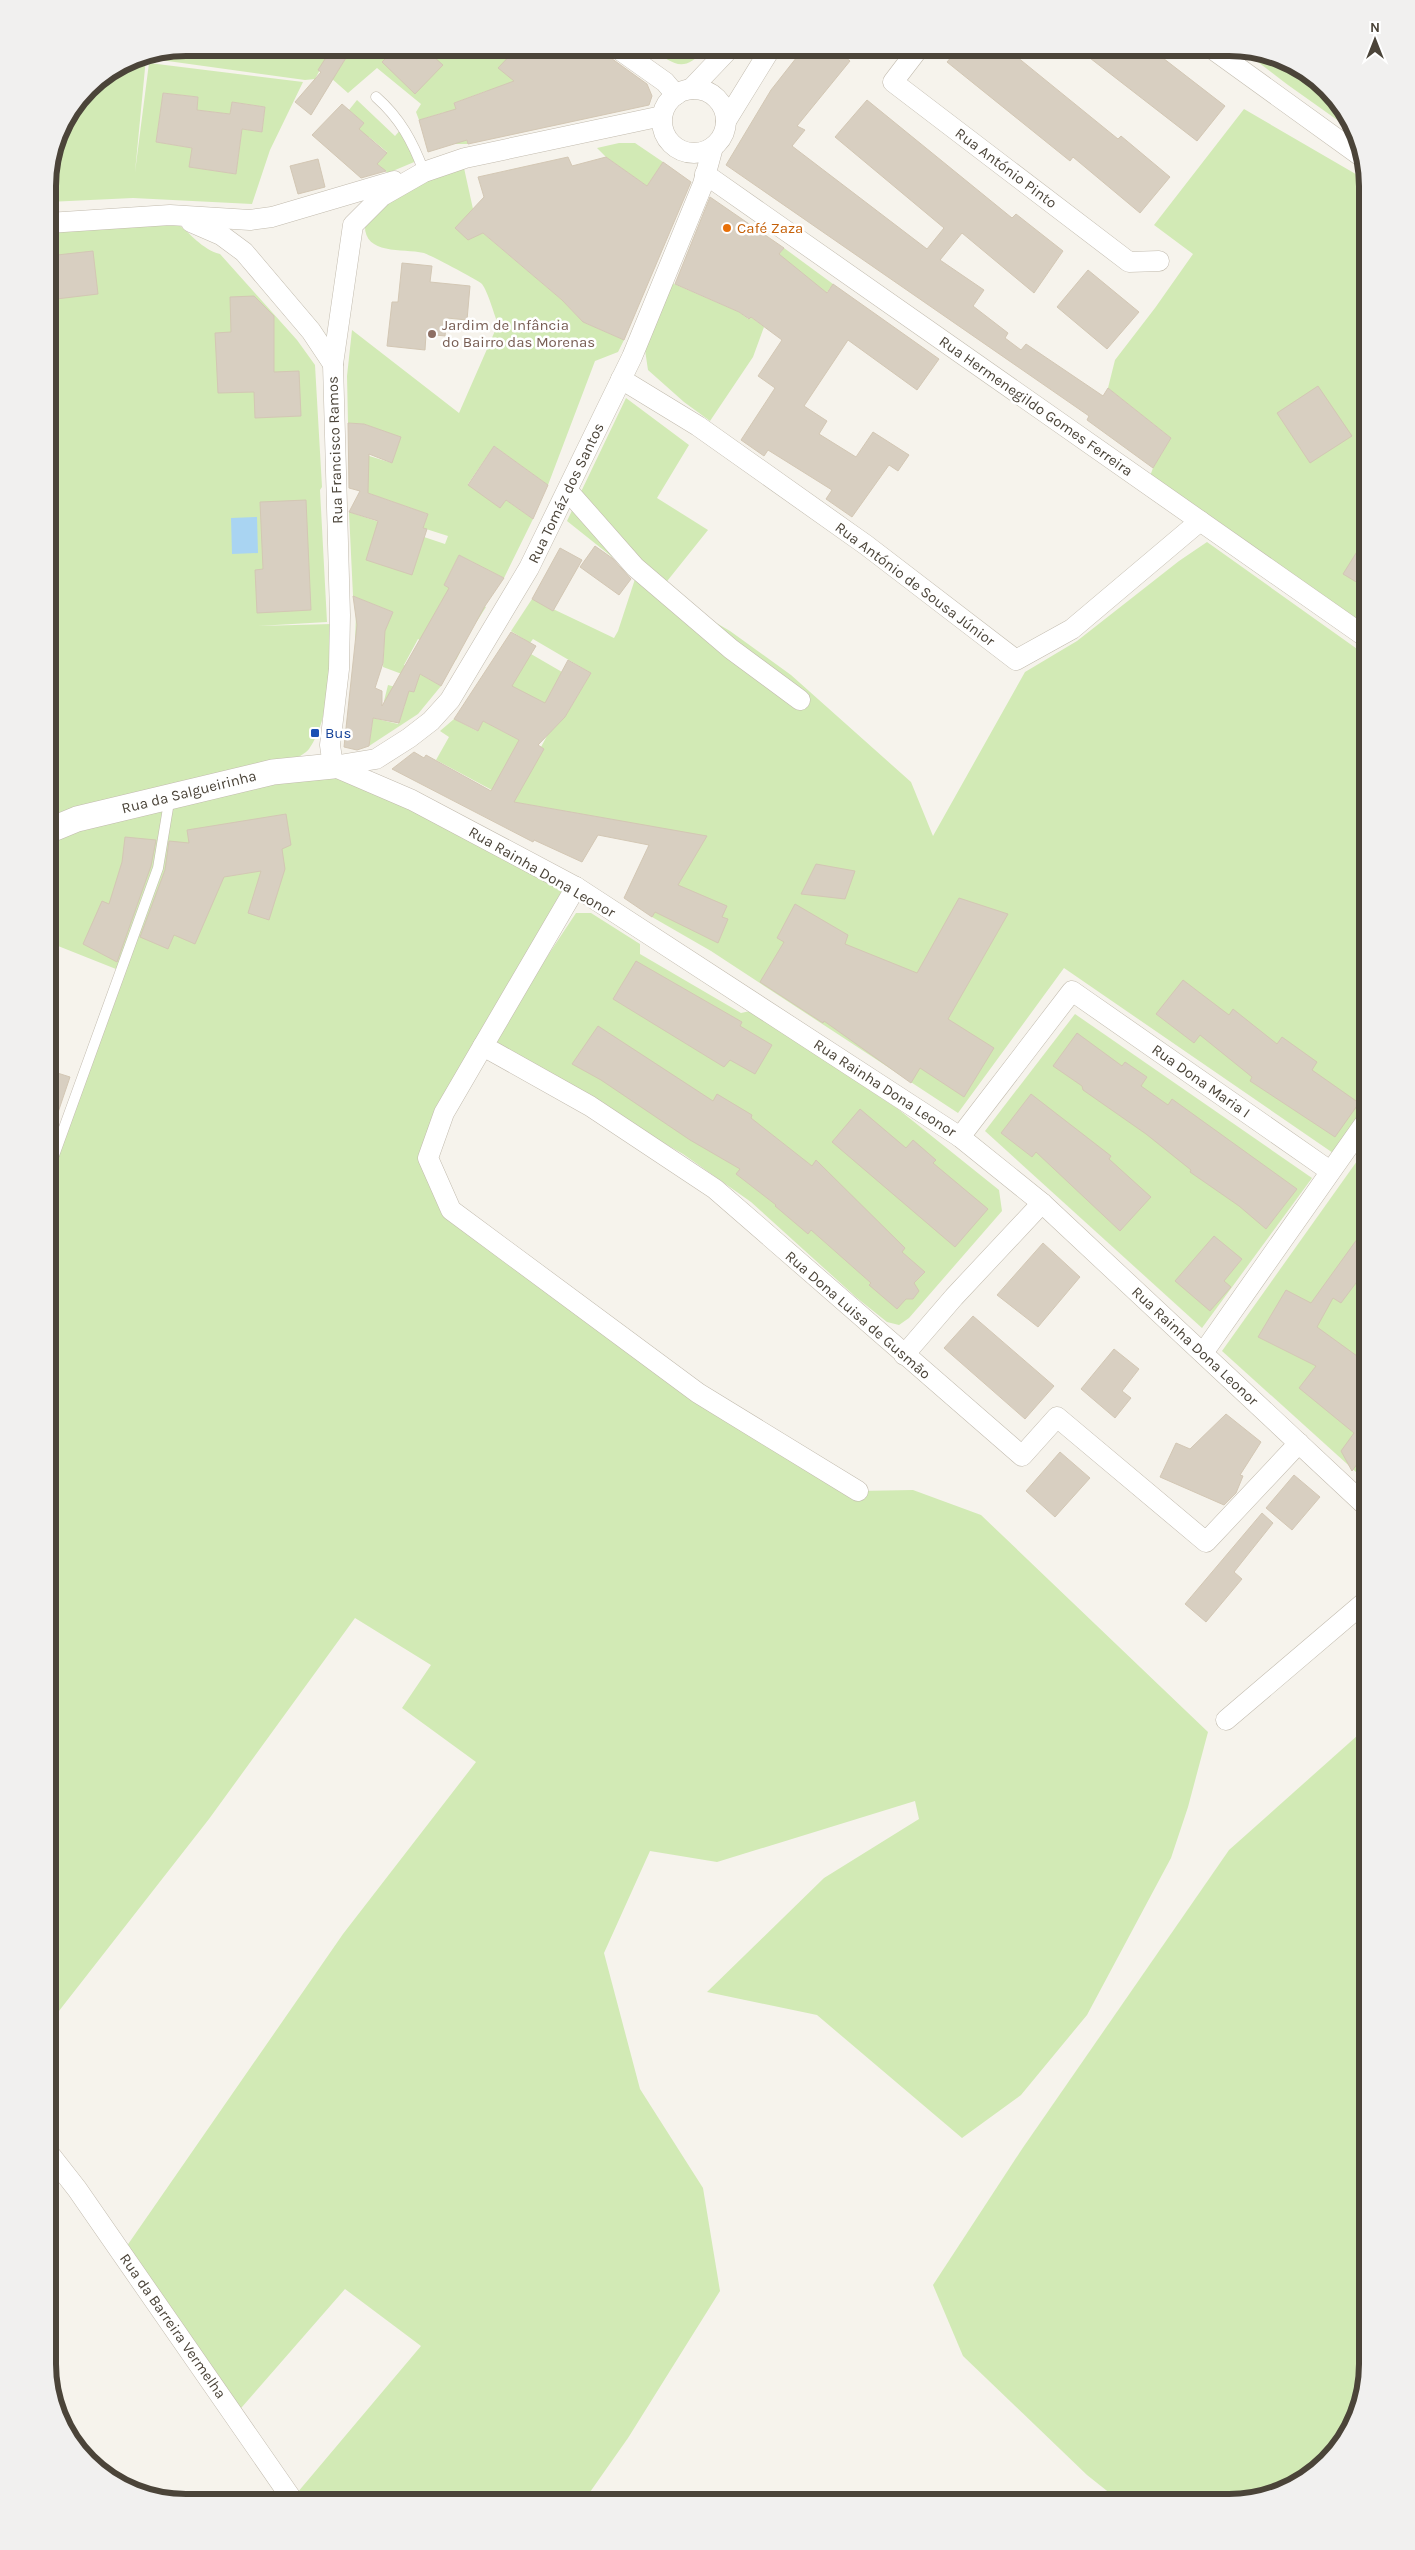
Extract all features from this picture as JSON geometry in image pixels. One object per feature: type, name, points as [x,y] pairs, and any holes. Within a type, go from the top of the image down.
[{"type":"street","points":[[629,56],[665,82],[683,92],[704,91],[716,98],[723,108],[726,121]]},
{"type":"street","points":[[721,57],[683,92],[669,100],[662,116],[663,131],[666,138],[677,149],[699,153],[713,147],[723,136],[726,121],[767,57]]},
{"type":"street","name":"Rua António Pinto","points":[[912,57],[892,82],[1129,262],[1159,261]]},
{"type":"street","points":[[1223,57],[1353,151]]},
{"type":"street","name":"Rua Francisco Ramos","points":[[57,222],[170,215],[250,220],[272,217],[344,198],[465,158],[662,116]]},
{"type":"street","name":"Rua Tomáz dos Santos","points":[[332,766],[376,759],[431,721],[450,700],[530,568],[637,346],[705,174],[713,147]]},
{"type":"street","name":"Rua Francisco Ramos","points":[[332,766],[330,745],[339,669],[340,616],[332,364],[353,225],[382,196],[424,172]]},
{"type":"street","name":"Rua Hermenegildo Gomes Ferreira","points":[[705,174],[1359,632]]},
{"type":"street","points":[[170,215],[205,227],[244,252],[311,331],[332,364]]},
{"type":"street","name":"Rua António de Sousa Júnior","points":[[621,379],[698,426],[850,534],[1016,660],[1072,629],[1200,521]]},
{"type":"street","points":[[568,491],[635,567],[731,649],[800,700]]},
{"type":"street","name":"Rua da Salgueirinha","points":[[57,828],[78,820],[170,796],[273,772],[332,766]]},
{"type":"street","name":"Rua Rainha Dona Leonor","points":[[332,766],[412,800],[576,887],[960,1137],[1042,1204],[1359,1499]]},
{"type":"street","points":[[576,887],[444,1113],[428,1158],[451,1210],[698,1393],[858,1491]]},
{"type":"street","name":"Rua Dona Maria I","points":[[960,1137],[1072,991],[1330,1171]]},
{"type":"street","name":"Rua Dona Luisa de Gusmão","points":[[484,1046],[590,1106],[714,1189],[1022,1456],[1057,1417],[1206,1542],[1299,1443]]},
{"type":"street","points":[[1203,1352],[1359,1132]]},
{"type":"street","points":[[904,1355],[954,1297],[1042,1204]]},
{"type":"street","points":[[1226,1720],[1359,1608]]},
{"type":"street","name":"Rua da Barreira Vermelha","points":[[56,2162],[78,2189],[288,2493]]},
{"type":"lane","points":[[376,97],[391,110],[407,133],[424,172]]},
{"type":"lane","points":[[57,1148],[158,868],[170,796]]},
{"type":"green space","points":[[186,56],[328,56],[315,79],[305,80],[158,60]]},
{"type":"green space","points":[[347,56],[571,56],[582,84],[486,91],[454,103],[468,144],[455,144],[445,112],[419,120],[416,112],[421,104],[377,68],[348,93],[331,78],[336,74]]},
{"type":"green space","points":[[662,56],[697,56],[685,64],[679,64]]},
{"type":"green space","points":[[1254,59],[1286,70],[1308,83],[1332,107],[1342,124]]},
{"type":"green space","points":[[146,63],[135,172],[149,63],[303,82],[270,150],[252,204],[133,198],[57,202],[57,169],[66,137],[83,107],[107,83]],"holes":[[[163,93],[198,97],[197,110],[230,114],[232,102],[265,107],[262,132],[242,129],[236,174],[190,167],[192,148],[156,142]]]},
{"type":"green space","points":[[357,100],[395,136],[403,127],[419,160],[388,173],[377,164],[387,152],[369,137],[347,142],[364,123],[349,110]]},
{"type":"green space","points":[[1244,109],[1358,175],[1359,632],[1147,484],[1153,468],[1171,438],[1108,388],[1115,360],[1193,254],[1154,225]]},
{"type":"green space","points":[[619,143],[635,143],[663,162],[647,186],[606,157],[597,148]]},
{"type":"green space","points":[[464,168],[473,209],[469,239],[483,233],[562,300],[583,322],[624,340],[618,352],[595,361],[548,485],[494,446],[468,484],[500,507],[506,500],[533,519],[504,578],[459,555],[444,585],[486,607],[477,621],[441,602],[425,632],[460,652],[456,660],[418,639],[404,665],[441,686],[418,714],[369,746],[373,718],[398,724],[405,705],[384,701],[388,685],[414,692],[418,680],[383,667],[384,646],[355,641],[356,614],[387,625],[393,612],[353,596],[349,512],[445,544],[448,536],[423,528],[428,514],[368,493],[366,455],[392,463],[400,437],[364,424],[348,423],[347,376],[352,330],[459,413],[498,324],[482,284],[424,253],[394,250],[376,245],[366,233],[365,222],[402,189]]},
{"type":"green space","points":[[176,223],[202,245],[220,254],[297,340],[315,365],[327,622],[258,626],[332,624],[330,671],[322,722],[309,749],[274,771],[331,770],[570,888],[428,1158],[451,1210],[577,1304],[858,1491],[913,1490],[981,1515],[1208,1732],[1188,1807],[1171,1858],[1087,2015],[1021,2095],[962,2138],[817,2015],[707,1992],[824,1878],[919,1819],[915,1801],[717,1862],[650,1851],[604,1953],[640,2089],[703,2188],[720,2291],[628,2438],[589,2493],[297,2493],[421,2346],[345,2289],[235,2415],[122,2253],[343,1934],[476,1762],[402,1708],[431,1665],[355,1618],[209,1819],[56,2015],[57,1148],[121,971],[57,945],[57,232],[123,225]]},
{"type":"green space","points":[[784,248],[833,284],[816,307],[778,256]]},
{"type":"green space","points":[[672,283],[739,312],[748,319],[751,317],[764,327],[753,357],[710,421],[684,402],[648,370],[645,350]]},
{"type":"green space","points":[[626,398],[689,445],[657,498],[708,530],[660,590],[730,631],[791,675],[911,782],[933,836],[1025,672],[1077,641],[1179,561],[1207,542],[1359,650],[1359,1115],[1333,1153],[1064,968],[958,1113],[711,951],[652,917],[685,858],[615,820],[514,802],[436,760],[449,737],[440,731],[454,719],[477,731],[483,721],[542,752],[544,749],[541,747],[548,734],[565,717],[591,673],[533,639],[530,643],[511,631],[532,599],[614,638],[618,631],[636,576],[567,521]]},
{"type":"green space","points":[[531,654],[562,672],[538,717],[485,672]]},
{"type":"green space","points":[[576,913],[591,913],[640,944],[640,954],[741,1013],[750,1011],[898,1109],[999,1190],[1002,1211],[909,1318],[899,1325],[887,1322],[857,1298],[751,1202],[683,1154],[489,1044]]},
{"type":"green space","points":[[1075,1014],[1312,1178],[1202,1328],[985,1131]]},
{"type":"green space","points":[[1359,1158],[1359,1475],[1222,1351]]},
{"type":"green space","points":[[1359,1734],[1359,2364],[1356,2389],[1345,2421],[1332,2443],[1308,2467],[1278,2484],[1254,2491],[1228,2494],[1111,2494],[1087,2475],[963,2356],[933,2285],[1022,2149],[1229,1850]]},
{"type":"water","points":[[257,517],[258,553],[232,554],[231,518]]},
{"type":"building","points":[[327,56],[347,56],[311,115],[295,102],[321,72],[318,70]]},
{"type":"building","points":[[388,56],[433,56],[443,65],[415,94],[382,62]]},
{"type":"building","points":[[509,56],[609,56],[647,84],[652,96],[649,105],[468,144],[467,140],[428,152],[419,120],[456,109],[454,103],[514,81],[498,68]]},
{"type":"building","points":[[797,57],[845,57],[850,61],[797,126],[805,130],[792,146],[927,249],[944,228],[835,137],[867,100],[1012,218],[1016,214],[1063,251],[1034,293],[962,233],[940,260],[984,290],[973,306],[1008,333],[1005,338],[1021,350],[1026,344],[1103,396],[1108,388],[1171,438],[1153,468],[1087,420],[1089,416],[726,165],[771,90]]},
{"type":"building","points":[[952,57],[1017,57],[1118,139],[1121,136],[1170,177],[1140,213],[1073,157],[1070,161],[947,62]]},
{"type":"building","points":[[1088,57],[1162,57],[1225,106],[1197,141]]},
{"type":"building","points":[[163,93],[198,97],[197,110],[230,114],[232,102],[265,107],[262,132],[242,129],[236,174],[189,167],[192,148],[156,142]]},
{"type":"building","points":[[342,104],[364,123],[359,129],[387,153],[377,164],[386,171],[361,178],[312,135]]},
{"type":"building","points":[[568,157],[572,166],[606,157],[647,186],[663,162],[691,182],[624,340],[583,322],[562,300],[483,233],[468,240],[455,228],[484,197],[478,177]]},
{"type":"building","points":[[318,159],[325,187],[298,194],[290,166]]},
{"type":"building","points":[[710,197],[784,248],[779,254],[827,293],[833,284],[939,359],[917,390],[848,340],[804,406],[827,421],[819,434],[856,457],[873,432],[909,455],[898,471],[889,465],[852,517],[826,499],[832,490],[768,450],[764,456],[741,440],[775,388],[758,376],[782,340],[751,317],[749,319],[739,312],[675,284]]},
{"type":"building","points":[[93,251],[98,294],[57,299],[57,255]]},
{"type":"building","points":[[402,263],[432,266],[430,282],[470,286],[467,320],[447,318],[445,336],[426,334],[425,350],[387,346],[392,302],[398,302]]},
{"type":"building","points":[[1088,270],[1139,312],[1107,349],[1057,307]]},
{"type":"building","points":[[254,296],[274,316],[274,372],[299,371],[301,416],[255,418],[254,392],[218,393],[215,333],[231,332],[230,297]]},
{"type":"building","points":[[1318,386],[1352,436],[1310,463],[1277,413]]},
{"type":"building","points":[[348,423],[364,424],[401,437],[392,463],[369,454],[368,493],[428,514],[423,528],[427,529],[412,575],[366,560],[378,521],[349,512],[360,491],[349,488]]},
{"type":"building","points":[[494,446],[548,485],[533,519],[506,500],[500,508],[468,485]]},
{"type":"building","points":[[306,500],[311,610],[257,613],[255,570],[263,569],[260,502]]},
{"type":"building","points":[[595,546],[612,558],[631,579],[619,595],[580,567]]},
{"type":"building","points":[[560,548],[582,560],[553,611],[532,599]]},
{"type":"building","points":[[1359,548],[1359,584],[1343,574]]},
{"type":"building","points":[[459,555],[504,578],[485,606],[441,686],[420,674],[414,692],[409,691],[399,723],[373,718],[369,746],[357,750],[344,747],[357,625],[353,596],[393,612],[385,631],[383,663],[375,688],[382,691],[382,706],[449,588],[444,585]]},
{"type":"building","points":[[511,632],[536,646],[512,686],[545,703],[568,660],[591,673],[565,717],[538,745],[544,749],[514,802],[707,836],[678,885],[727,906],[722,917],[728,919],[718,943],[655,912],[652,917],[624,898],[649,845],[598,835],[582,862],[534,840],[533,842],[392,769],[414,752],[424,758],[426,755],[491,791],[519,740],[483,721],[478,731],[454,719]]},
{"type":"building","points":[[286,814],[291,845],[282,849],[285,869],[269,920],[248,913],[261,871],[224,877],[195,944],[174,935],[168,949],[140,937],[165,870],[169,841],[189,843],[187,830]]},
{"type":"building","points":[[125,837],[156,840],[151,866],[117,962],[83,944],[102,901],[109,904],[122,862]]},
{"type":"building","points":[[816,864],[855,871],[845,899],[801,894]]},
{"type":"building","points":[[959,898],[1008,914],[948,1019],[994,1048],[964,1097],[920,1068],[911,1083],[824,1021],[823,1023],[760,982],[784,942],[777,938],[795,904],[848,935],[845,944],[917,973]]},
{"type":"building","points":[[636,961],[742,1022],[740,1026],[772,1045],[755,1074],[730,1060],[724,1067],[613,999]]},
{"type":"building","points":[[1183,980],[1229,1015],[1233,1009],[1277,1044],[1282,1037],[1317,1062],[1312,1070],[1359,1103],[1335,1137],[1250,1081],[1252,1077],[1200,1035],[1194,1043],[1156,1014]]},
{"type":"building","points":[[598,1026],[713,1101],[717,1094],[752,1115],[751,1118],[812,1166],[816,1160],[905,1248],[902,1252],[925,1272],[914,1283],[919,1291],[913,1299],[906,1299],[897,1309],[869,1285],[871,1283],[811,1230],[808,1234],[776,1205],[736,1174],[740,1169],[690,1140],[601,1080],[572,1064]]},
{"type":"building","points":[[1077,1033],[1122,1066],[1125,1062],[1147,1077],[1141,1086],[1168,1105],[1172,1099],[1297,1189],[1266,1229],[1239,1206],[1190,1172],[1191,1170],[1146,1134],[1083,1090],[1082,1086],[1053,1066]]},
{"type":"building","points":[[57,1073],[70,1077],[57,1117]]},
{"type":"building","points":[[1031,1094],[1111,1156],[1109,1159],[1151,1197],[1120,1231],[1036,1152],[1032,1157],[1001,1133]]},
{"type":"building","points":[[860,1109],[906,1148],[913,1140],[936,1160],[933,1163],[988,1209],[955,1247],[832,1142]]},
{"type":"building","points":[[1214,1236],[1242,1259],[1224,1281],[1231,1287],[1210,1311],[1175,1281]]},
{"type":"building","points":[[1359,1236],[1359,1279],[1341,1303],[1333,1298],[1317,1327],[1359,1357],[1359,1461],[1352,1471],[1341,1451],[1354,1433],[1299,1388],[1316,1366],[1258,1337],[1286,1290],[1311,1303]]},
{"type":"building","points":[[1043,1243],[1080,1277],[1038,1327],[997,1295]]},
{"type":"building","points":[[973,1316],[1054,1386],[1025,1419],[944,1348]]},
{"type":"building","points":[[1114,1349],[1139,1369],[1122,1391],[1131,1398],[1115,1418],[1081,1389]]},
{"type":"building","points":[[1226,1414],[1261,1442],[1240,1475],[1243,1476],[1236,1493],[1224,1505],[1160,1477],[1176,1443],[1190,1449]]},
{"type":"building","points":[[1060,1452],[1090,1478],[1055,1517],[1026,1491]]},
{"type":"building","points":[[1294,1475],[1320,1497],[1292,1530],[1266,1508]]},
{"type":"building","points":[[1262,1513],[1273,1523],[1234,1572],[1242,1579],[1206,1622],[1185,1604]]},
{"type":"place","name":"Café Zaza","points":[[727,228]]},
{"type":"place","name":"Jardim de Infância do Bairro das Morenas","points":[[432,334]]},
{"type":"place","name":"Bus","points":[[315,733]]}]
